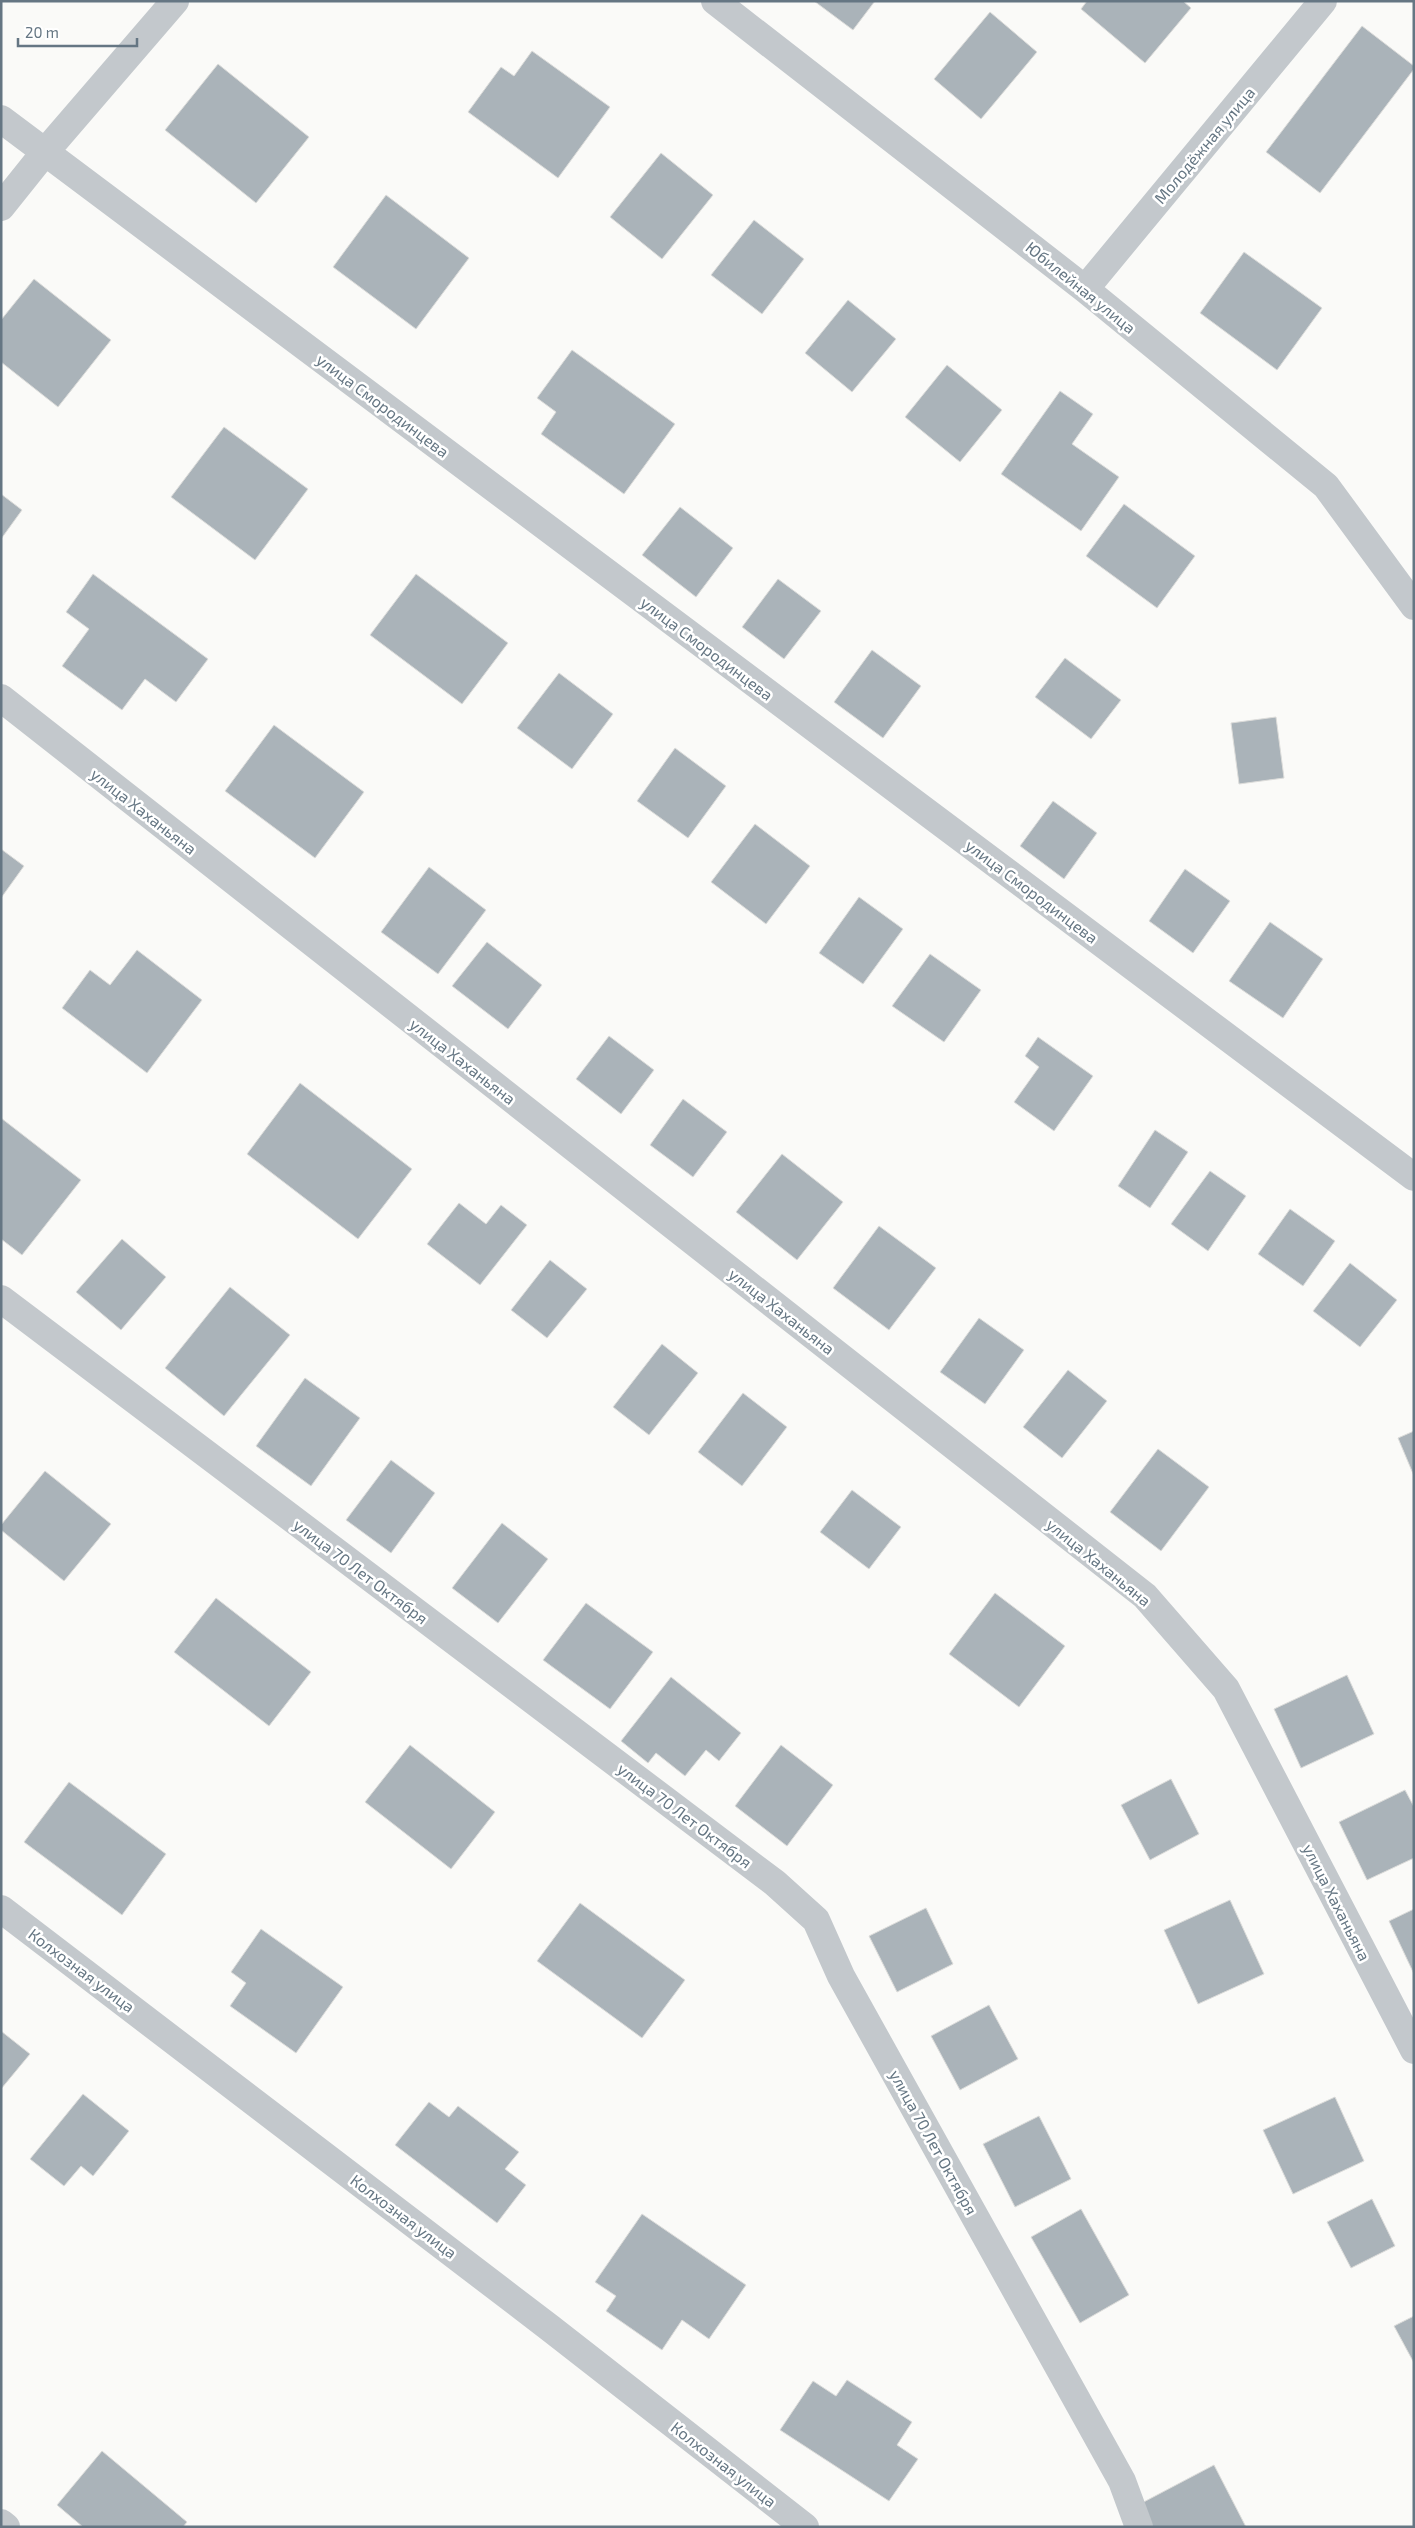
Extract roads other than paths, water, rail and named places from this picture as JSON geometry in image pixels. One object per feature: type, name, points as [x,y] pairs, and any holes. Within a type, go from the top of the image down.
[{"type":"street","points":[[1,207],[45,152],[176,1]]},
{"type":"street","name":"Юбилейная улица","points":[[715,1],[1085,289],[1326,486],[1413,603]]},
{"type":"street","name":"Молодёжная улица","points":[[1085,289],[1324,1]]},
{"type":"street","name":"улица Смородинцева","points":[[1,119],[1414,1177]]},
{"type":"street","name":"улица Хаханьяна","points":[[1,698],[1145,1596],[1226,1689],[1414,2050]]},
{"type":"street","name":"улица 70 Лет Октября","points":[[1,1299],[774,1883],[816,1920],[841,1976],[1122,2481],[1139,2527]]},
{"type":"street","name":"Колхозная улица","points":[[1,1909],[550,2328],[804,2527]]},
{"type":"street","points":[[1,2523],[6,2527]]}]
